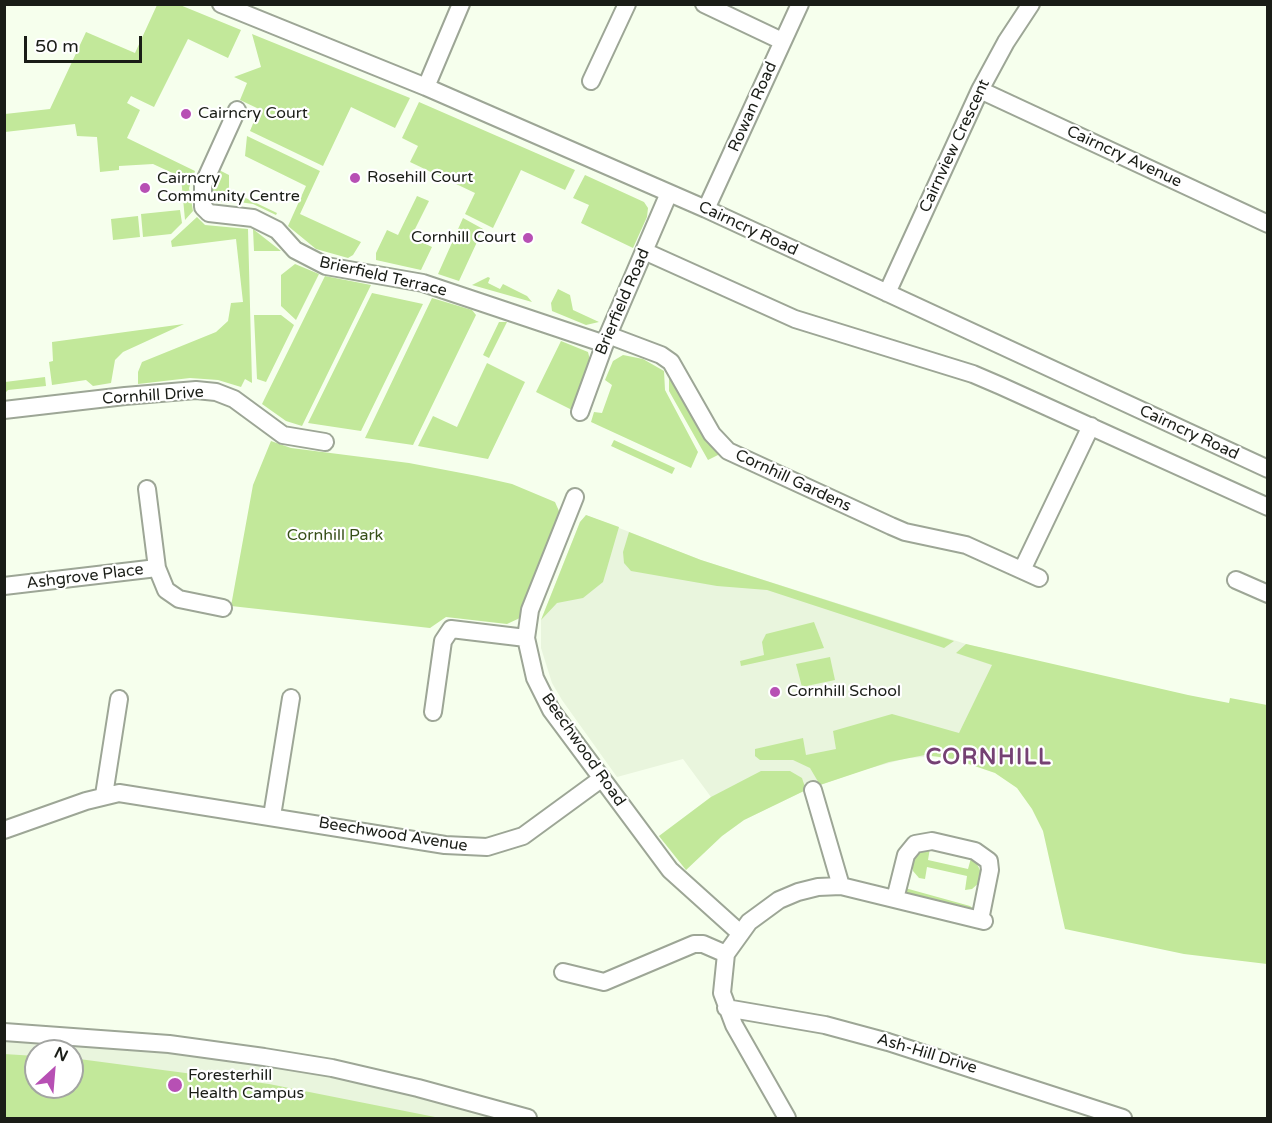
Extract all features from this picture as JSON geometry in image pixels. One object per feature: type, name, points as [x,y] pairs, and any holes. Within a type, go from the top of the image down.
[{"type":"street","name":"Cairncry Road","points":[[221,4],[426,87],[706,209],[1268,470]]},
{"type":"street","points":[[426,87],[461,4]]},
{"type":"street","points":[[591,81],[627,4]]},
{"type":"street","points":[[704,4],[782,40]]},
{"type":"street","name":"Rowan Road","points":[[706,209],[800,4]]},
{"type":"street","name":"Cairnview Crescent","points":[[887,293],[980,90],[1006,42],[1031,4]]},
{"type":"street","name":"Cairncry Avenue","points":[[980,90],[1268,224]]},
{"type":"street","name":"Brierfield Terrace","points":[[237,110],[202,185],[203,207],[209,213],[253,218],[277,230],[295,249],[326,266],[423,283],[606,340]]},
{"type":"street","name":"Brierfield Road","points":[[580,412],[606,340],[669,193]]},
{"type":"street","name":"Cairncry Road","points":[[644,251],[795,319],[972,374],[1268,507]]},
{"type":"street","name":"Cornhill Gardens","points":[[606,340],[653,352],[671,362],[712,434],[728,452],[905,532],[966,545],[1039,578]]},
{"type":"street","name":"Cornhill Drive","points":[[4,410],[196,390],[216,392],[234,399],[283,435],[325,442]]},
{"type":"street","points":[[1022,570],[1091,426]]},
{"type":"street","name":"Ashgrove Place","points":[[4,586],[157,568],[147,489]]},
{"type":"street","name":"Beechwood Road","points":[[575,497],[530,610],[526,638],[535,678],[542,695],[601,779],[670,870],[740,933]]},
{"type":"street","points":[[157,568],[166,590],[179,599],[222,608]]},
{"type":"street","points":[[1236,580],[1268,594]]},
{"type":"street","points":[[433,712],[443,641],[447,632],[456,628],[526,638]]},
{"type":"street","points":[[272,816],[291,698]]},
{"type":"street","points":[[104,795],[118,699]]},
{"type":"street","name":"Beechwood Avenue","points":[[4,830],[104,795],[133,794],[445,845],[487,847],[523,836],[601,779]]},
{"type":"street","points":[[813,790],[842,886]]},
{"type":"street","points":[[788,1119],[726,1008],[722,984],[726,954],[740,933],[760,911],[779,900],[818,887],[842,886],[895,899],[982,920],[990,877],[988,861],[975,852],[932,841],[915,844],[906,855],[895,899]]},
{"type":"street","points":[[563,972],[604,982],[694,944],[703,944],[726,954]]},
{"type":"street","name":"Ash-Hill Drive","points":[[726,1008],[825,1025],[877,1038],[1021,1083],[1123,1119]]},
{"type":"street","points":[[4,1032],[169,1044],[276,1059],[407,1085],[495,1114],[528,1119]]},
{"type":"shaded area","name":"Cornhill School","points":[[586,515],[701,560],[966,644],[1007,654],[967,763],[941,756],[908,758],[863,770],[806,790],[744,820],[722,836],[686,870],[659,836],[711,797],[683,759],[617,777],[562,700],[552,683],[541,648],[541,620],[580,522]]},
{"type":"shaded area","points":[[4,1030],[317,1065],[528,1118],[5,1118]]},
{"type":"green space","points":[[157,5],[180,5],[241,30],[228,58],[188,39],[154,107],[131,96],[127,103],[140,110],[127,138],[195,171],[189,188],[193,211],[185,220],[181,177],[153,164],[119,166],[119,170],[100,172],[97,137],[77,136],[75,124],[5,132],[5,114],[50,109],[86,32],[135,53]]},
{"type":"green space","points":[[252,34],[410,98],[395,128],[351,107],[323,166],[250,131],[259,109],[240,100],[247,83],[234,77],[261,67]]},
{"type":"green space","points":[[419,102],[575,170],[565,190],[521,170],[493,228],[465,214],[475,193],[410,162],[418,146],[402,138]]},
{"type":"green space","points":[[247,136],[320,171],[300,214],[361,242],[353,255],[348,258],[316,249],[288,226],[306,186],[245,156]]},
{"type":"green space","points":[[217,169],[229,175],[229,190],[277,213],[276,215],[253,204],[232,201],[211,203],[208,195]]},
{"type":"green space","points":[[585,175],[644,202],[648,208],[647,217],[633,248],[581,223],[589,205],[573,198]]},
{"type":"green space","points":[[417,196],[429,201],[411,237],[432,247],[421,270],[376,260],[376,253],[387,230],[398,235]]},
{"type":"green space","points":[[180,210],[182,223],[171,234],[143,237],[141,214]]},
{"type":"green space","points":[[138,216],[140,237],[113,240],[111,219]]},
{"type":"green space","points":[[197,217],[205,225],[248,229],[252,383],[245,379],[241,387],[218,380],[190,378],[138,384],[138,372],[142,362],[216,332],[228,321],[231,303],[243,302],[236,239],[172,247],[171,241]]},
{"type":"green space","points":[[463,218],[483,229],[459,281],[438,274]]},
{"type":"green space","points":[[253,229],[281,251],[254,251]]},
{"type":"green space","points":[[295,264],[319,274],[296,320],[281,306],[281,275]]},
{"type":"green space","points":[[325,276],[371,285],[302,426],[286,421],[262,404]]},
{"type":"green space","points":[[490,278],[488,283],[500,289],[503,284],[527,296],[532,302],[472,285]]},
{"type":"green space","points":[[558,289],[570,295],[573,310],[599,322],[586,325],[552,311],[551,303]]},
{"type":"green space","points":[[372,293],[423,304],[361,431],[308,423]]},
{"type":"green space","points":[[432,298],[472,310],[476,315],[413,445],[365,438]]},
{"type":"green space","points":[[254,315],[281,315],[294,325],[266,382],[257,379]]},
{"type":"green space","points":[[499,322],[507,322],[489,358],[483,355]]},
{"type":"green space","points":[[184,324],[123,352],[115,360],[111,383],[93,386],[86,380],[52,385],[49,362],[53,361],[52,342]]},
{"type":"green space","points":[[561,341],[588,352],[590,360],[574,411],[536,392]]},
{"type":"green space","points":[[623,355],[643,359],[664,371],[665,390],[698,452],[691,468],[591,422],[594,412],[602,413],[612,385],[605,380],[613,361]]},
{"type":"green space","points":[[487,363],[525,382],[488,459],[418,446],[433,416],[457,427]]},
{"type":"green space","points":[[669,370],[713,449],[720,454],[708,460],[669,391]]},
{"type":"green space","points":[[45,377],[46,386],[8,390],[5,393],[5,382]]},
{"type":"green space","points":[[614,440],[675,468],[672,474],[611,446]]},
{"type":"green space","name":"Cornhill Park","points":[[271,441],[291,448],[409,463],[477,476],[512,484],[555,502],[559,511],[558,517],[522,617],[507,624],[446,617],[430,628],[231,606],[253,485]]},
{"type":"green space","points":[[586,515],[619,527],[603,582],[583,598],[557,603],[541,620],[580,522]]},
{"type":"green space","points":[[629,532],[701,560],[954,641],[944,648],[767,590],[717,586],[631,571],[624,563],[623,552]]},
{"type":"green space","points":[[814,622],[824,648],[741,666],[740,661],[764,655],[762,642],[766,634]]},
{"type":"green space","points":[[966,644],[1188,695],[1229,703],[1230,698],[1267,705],[1267,964],[1184,954],[1065,929],[1043,831],[1032,809],[1017,788],[995,773],[954,759],[925,755],[889,762],[820,785],[810,768],[793,760],[760,760],[755,756],[755,749],[803,738],[806,755],[836,749],[833,731],[892,714],[959,733],[992,665],[956,653]]},
{"type":"green space","points":[[830,657],[835,680],[802,687],[796,664]]},
{"type":"green space","points":[[761,771],[790,771],[802,778],[806,790],[744,820],[722,836],[686,870],[659,836],[711,797]]},
{"type":"green space","points":[[930,848],[928,860],[968,869],[971,858],[975,860],[982,874],[980,882],[972,889],[965,890],[967,876],[927,867],[925,879],[919,878],[913,871],[913,856],[918,851]]},
{"type":"green space","points":[[905,888],[970,906],[975,910],[908,894]]},
{"type":"green space","name":"Foresterhill Health Campus","points":[[4,1054],[24,1055],[24,1099],[84,1099],[84,1060],[269,1084],[440,1118],[5,1118]]},
{"type":"place","name":"Cairncry Court","points":[[186,114]]},
{"type":"place","name":"Rosehill Court","points":[[355,178]]},
{"type":"place","name":"Cairncry Community Centre","points":[[145,188]]},
{"type":"place","name":"Cornhill Court","points":[[528,238]]},
{"type":"place","name":"Cornhill School","points":[[775,692]]},
{"type":"place","name":"Foresterhill Health Campus","points":[[175,1085]]},
{"type":"district","name":"CORNHILL","points":[[989,758]]}]
